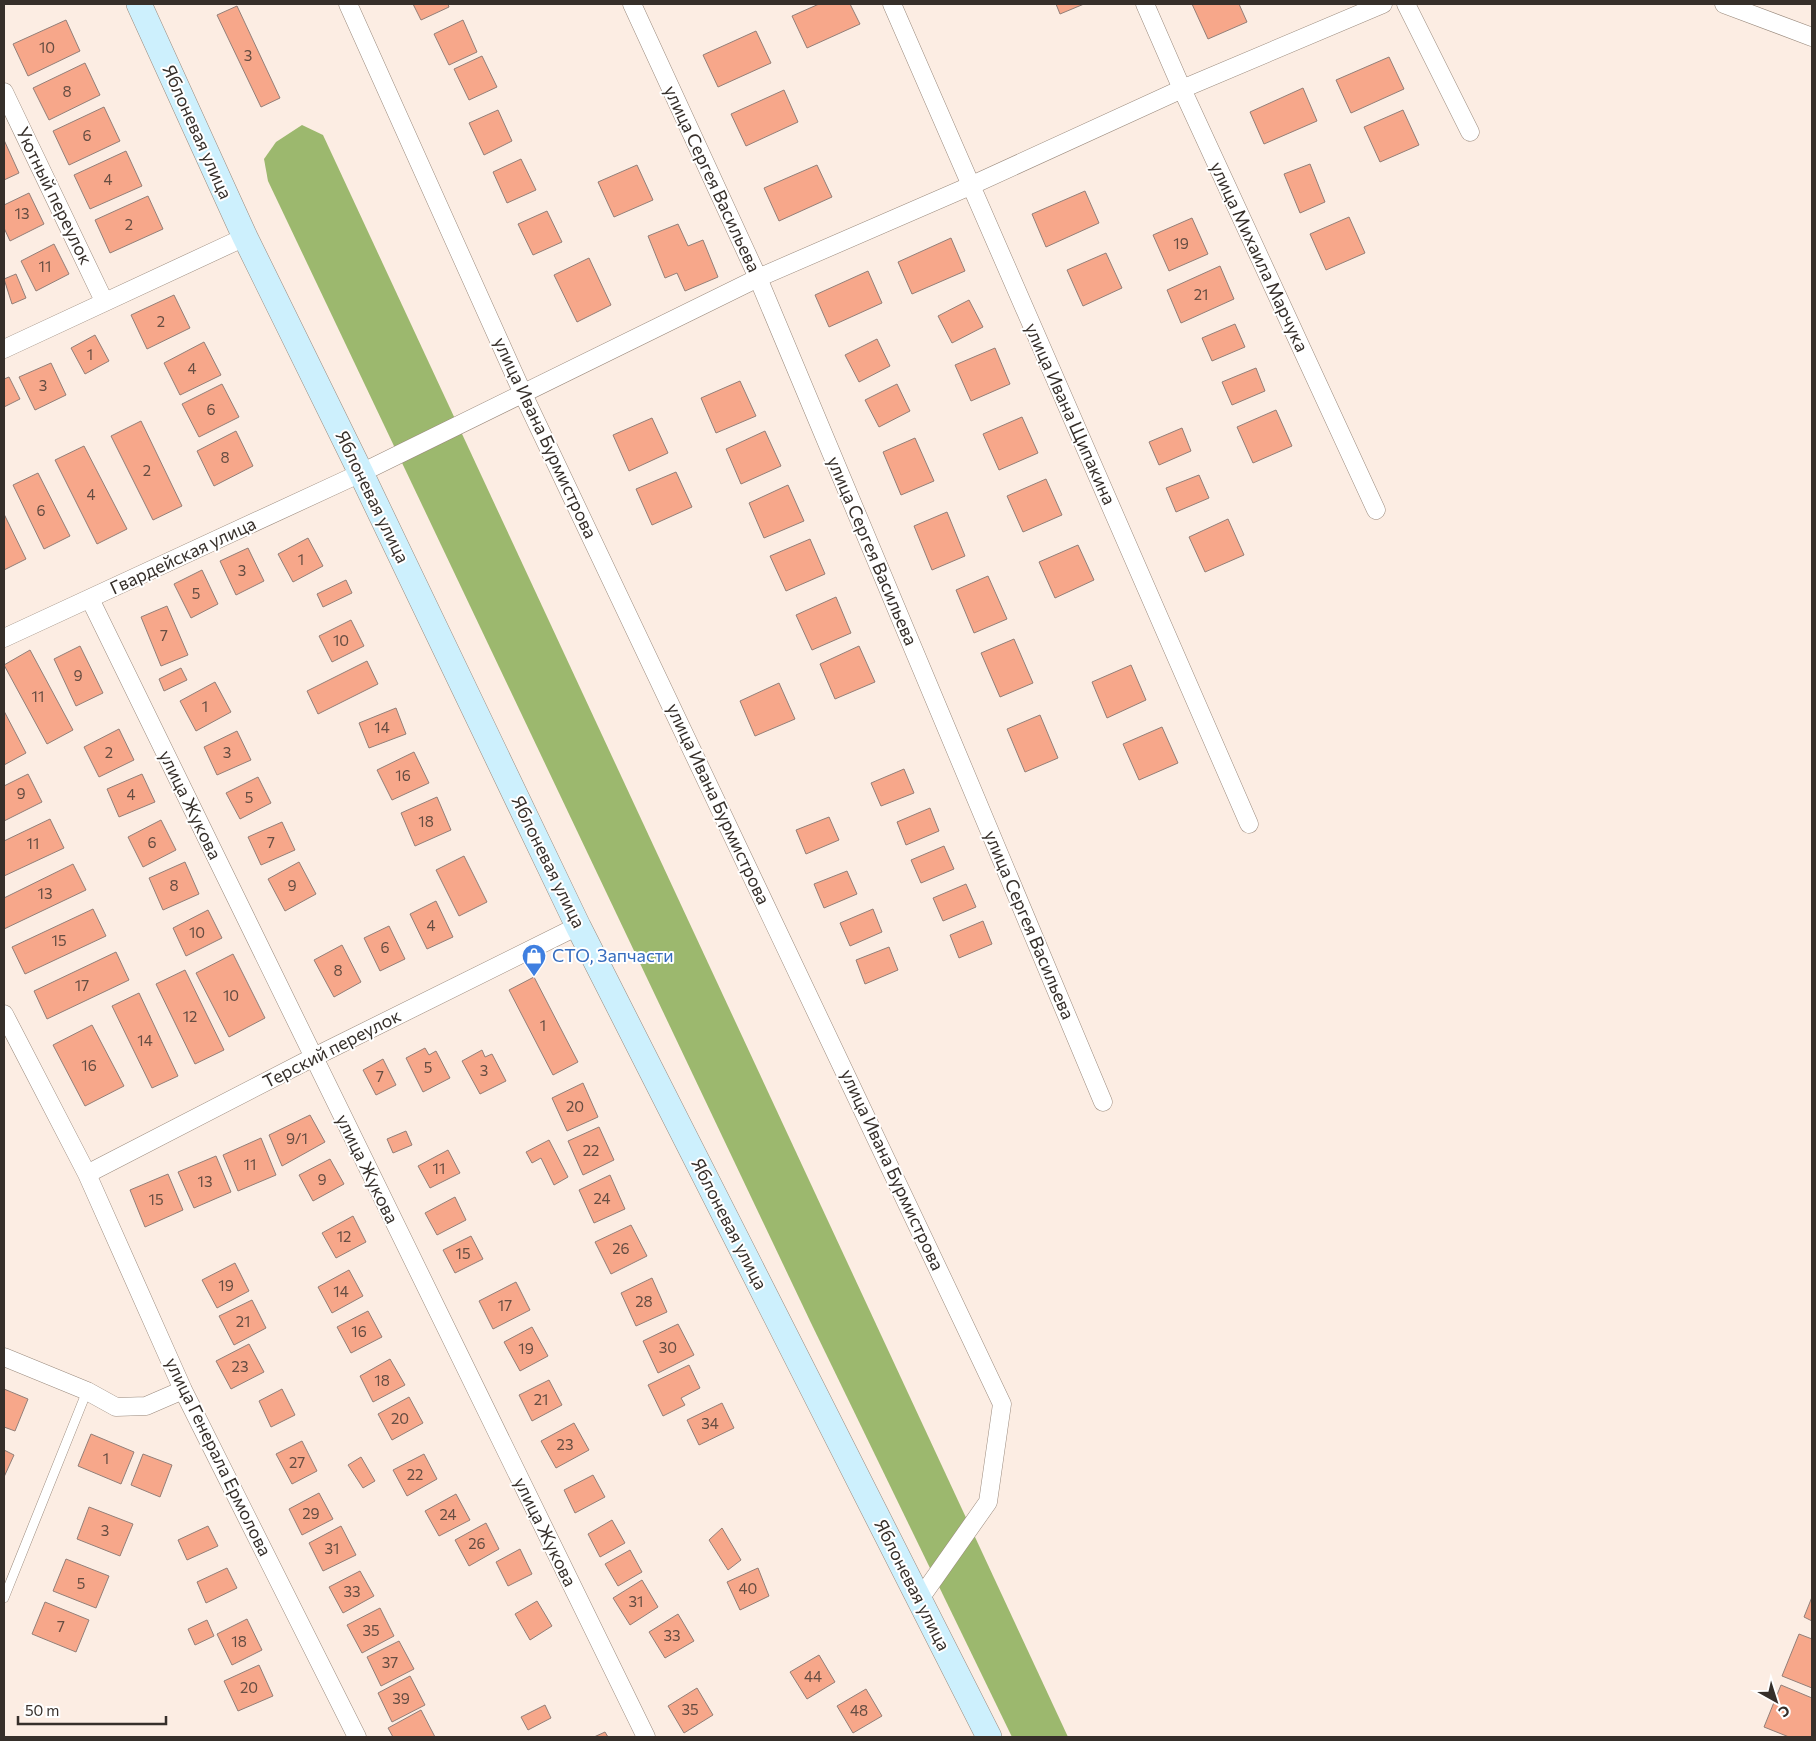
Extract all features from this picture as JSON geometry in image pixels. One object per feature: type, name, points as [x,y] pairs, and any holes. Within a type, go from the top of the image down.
[{"type":"street","name":"Яблоневая улица","points":[[139,4],[244,237],[361,474],[578,926],[989,1737]]},
{"type":"street","name":"улица Ивана Бурмистрова","points":[[348,4],[523,394],[1002,1404],[988,1502],[919,1600]]},
{"type":"street","name":"улица Сергея Васильева","points":[[632,4],[758,278],[1103,1102]]},
{"type":"street","name":"улица Ивана Щипакина","points":[[892,4],[1249,824]]},
{"type":"street","name":"улица Михаила Марчука","points":[[1145,4],[1182,90],[1376,510]]},
{"type":"street","name":"Гвардейская улица","points":[[4,638],[361,474],[758,278],[970,186],[1182,90],[1383,4]]},
{"type":"street","points":[[1406,4],[1470,132]]},
{"type":"street","points":[[1724,4],[1812,37]]},
{"type":"street","name":"Уютный переулок","points":[[4,92],[104,301]]},
{"type":"street","points":[[4,349],[244,237]]},
{"type":"street","name":"улица Жукова","points":[[90,599],[312,1058],[646,1737]]},
{"type":"street","name":"Терский переулок","points":[[87,1174],[312,1058],[578,926]]},
{"type":"street","name":"улица Генерала Ермолова","points":[[4,1014],[87,1174],[183,1390],[356,1737]]},
{"type":"street","points":[[4,1357],[86,1391],[116,1406],[146,1406],[183,1390]]},
{"type":"lane","points":[[4,1598],[86,1391]]},
{"type":"green space","points":[[302,125],[323,135],[1068,1737],[1012,1737],[811,1323],[268,181],[264,159],[276,142]]},
{"type":"building","points":[[413,4],[448,4],[449,7],[421,20]]},
{"type":"building","points":[[819,4],[850,4],[860,24],[807,48],[792,16]]},
{"type":"building","points":[[1056,4],[1084,4],[1060,14]]},
{"type":"building","points":[[1192,4],[1239,4],[1247,22],[1208,39]]},
{"type":"building","points":[[237,6],[280,98],[261,107],[217,15]]},
{"type":"building","points":[[66,20],[80,51],[28,76],[13,44]]},
{"type":"building","points":[[463,20],[477,52],[449,65],[434,34]]},
{"type":"building","points":[[756,31],[771,63],[718,87],[703,55]]},
{"type":"building","points":[[482,56],[497,87],[469,100],[454,69]]},
{"type":"building","points":[[1389,57],[1404,89],[1351,113],[1336,80]]},
{"type":"building","points":[[85,63],[100,95],[49,120],[33,88]]},
{"type":"building","points":[[1303,88],[1317,121],[1264,144],[1250,112]]},
{"type":"building","points":[[784,90],[798,122],[746,146],[731,114]]},
{"type":"building","points":[[104,107],[120,141],[69,165],[53,131]]},
{"type":"building","points":[[498,110],[512,141],[484,155],[469,123]]},
{"type":"building","points":[[1403,110],[1419,145],[1380,162],[1364,127]]},
{"type":"building","points":[[4,140],[19,173],[4,180]]},
{"type":"building","points":[[126,151],[142,186],[90,209],[74,175]]},
{"type":"building","points":[[521,159],[536,190],[507,203],[493,172]]},
{"type":"building","points":[[1310,164],[1325,202],[1300,213],[1284,174]]},
{"type":"building","points":[[637,165],[653,200],[614,217],[598,182]]},
{"type":"building","points":[[817,165],[832,197],[779,221],[764,188]]},
{"type":"building","points":[[1085,191],[1099,223],[1046,247],[1032,214]]},
{"type":"building","points":[[29,193],[44,224],[10,241],[4,228],[4,205]]},
{"type":"building","points":[[148,196],[163,229],[110,253],[95,220]]},
{"type":"building","points":[[547,211],[562,242],[533,255],[518,224]]},
{"type":"building","points":[[1349,217],[1365,253],[1326,270],[1310,234]]},
{"type":"building","points":[[1192,218],[1208,254],[1169,271],[1153,235]]},
{"type":"building","points":[[678,224],[688,246],[703,240],[718,277],[685,291],[677,273],[665,278],[648,236]]},
{"type":"building","points":[[951,238],[965,271],[912,294],[898,262]]},
{"type":"building","points":[[54,244],[69,274],[36,291],[21,261]]},
{"type":"building","points":[[1106,253],[1122,288],[1083,306],[1067,270]]},
{"type":"building","points":[[589,258],[611,305],[577,322],[554,275]]},
{"type":"building","points":[[1220,266],[1234,299],[1181,323],[1167,290]]},
{"type":"building","points":[[868,271],[882,303],[829,327],[815,295]]},
{"type":"building","points":[[16,274],[26,298],[12,304],[4,279]]},
{"type":"building","points":[[174,295],[190,328],[147,349],[131,315]]},
{"type":"building","points":[[969,300],[983,327],[952,343],[938,316]]},
{"type":"building","points":[[1235,324],[1245,347],[1212,361],[1202,338]]},
{"type":"building","points":[[95,335],[109,361],[85,374],[71,348]]},
{"type":"building","points":[[877,339],[890,366],[859,382],[845,355]]},
{"type":"building","points":[[204,342],[221,375],[180,395],[164,363]]},
{"type":"building","points":[[995,348],[1010,384],[971,401],[955,365]]},
{"type":"building","points":[[51,363],[66,395],[35,410],[19,377]]},
{"type":"building","points":[[1256,368],[1265,391],[1232,405],[1222,382]]},
{"type":"building","points":[[9,377],[20,399],[4,407],[4,379]]},
{"type":"building","points":[[740,381],[756,416],[716,433],[701,398]]},
{"type":"building","points":[[222,384],[239,417],[199,437],[182,404]]},
{"type":"building","points":[[897,384],[910,411],[879,427],[865,400]]},
{"type":"building","points":[[1276,410],[1292,446],[1253,463],[1237,427]]},
{"type":"building","points":[[1022,417],[1038,453],[999,470],[983,434]]},
{"type":"building","points":[[652,418],[668,453],[629,471],[613,435]]},
{"type":"building","points":[[141,421],[182,506],[153,520],[111,436]]},
{"type":"building","points":[[1182,428],[1191,451],[1159,465],[1149,442]]},
{"type":"building","points":[[236,431],[253,466],[214,486],[197,451]]},
{"type":"building","points":[[765,431],[781,466],[741,484],[726,449]]},
{"type":"building","points":[[915,438],[934,481],[901,495],[883,452]]},
{"type":"building","points":[[84,446],[127,529],[97,544],[55,460]]},
{"type":"building","points":[[676,472],[692,507],[652,525],[636,489]]},
{"type":"building","points":[[38,473],[70,536],[44,549],[13,485]]},
{"type":"building","points":[[1199,475],[1209,498],[1176,512],[1166,488]]},
{"type":"building","points":[[1046,479],[1062,515],[1023,532],[1007,496]]},
{"type":"building","points":[[788,485],[804,521],[764,538],[749,503]]},
{"type":"building","points":[[947,512],[965,556],[932,570],[914,526]]},
{"type":"building","points":[[4,514],[26,559],[4,570]]},
{"type":"building","points":[[1228,519],[1244,555],[1205,572],[1189,537]]},
{"type":"building","points":[[308,538],[323,566],[293,582],[278,554]]},
{"type":"building","points":[[810,539],[825,574],[786,591],[770,556]]},
{"type":"building","points":[[1078,545],[1094,580],[1055,598],[1039,562]]},
{"type":"building","points":[[248,548],[264,581],[236,595],[220,561]]},
{"type":"building","points":[[202,570],[218,604],[191,618],[174,584]]},
{"type":"building","points":[[988,576],[1007,619],[974,633],[956,590]]},
{"type":"building","points":[[346,580],[352,593],[323,607],[317,594]]},
{"type":"building","points":[[836,597],[851,633],[812,650],[796,615]]},
{"type":"building","points":[[167,606],[188,655],[161,666],[141,617]]},
{"type":"building","points":[[351,620],[364,646],[332,662],[319,636]]},
{"type":"building","points":[[1014,639],[1033,683],[1000,697],[981,653]]},
{"type":"building","points":[[80,646],[103,693],[76,706],[54,659]]},
{"type":"building","points":[[859,646],[875,682],[835,699],[820,664]]},
{"type":"building","points":[[30,650],[73,730],[47,744],[4,665]]},
{"type":"building","points":[[367,661],[378,684],[318,714],[307,691]]},
{"type":"building","points":[[1131,665],[1146,700],[1107,718],[1092,682]]},
{"type":"building","points":[[181,668],[187,680],[164,691],[159,679]]},
{"type":"building","points":[[215,682],[231,712],[196,731],[180,701]]},
{"type":"building","points":[[779,683],[795,719],[755,736],[740,701]]},
{"type":"building","points":[[396,708],[406,734],[369,748],[359,723]]},
{"type":"building","points":[[4,711],[26,753],[4,765]]},
{"type":"building","points":[[1040,715],[1058,758],[1025,772],[1007,729]]},
{"type":"building","points":[[1162,727],[1178,763],[1139,780],[1123,744]]},
{"type":"building","points":[[119,729],[134,760],[99,777],[84,747]]},
{"type":"building","points":[[237,731],[251,760],[217,775],[204,747]]},
{"type":"building","points":[[414,752],[429,783],[392,800],[377,770]]},
{"type":"building","points":[[904,769],[914,793],[881,806],[871,783]]},
{"type":"building","points":[[28,774],[42,802],[4,821],[4,786]]},
{"type":"building","points":[[142,774],[155,802],[119,817],[107,789]]},
{"type":"building","points":[[258,777],[271,803],[240,819],[226,793]]},
{"type":"building","points":[[437,797],[451,830],[415,846],[401,813]]},
{"type":"building","points":[[930,808],[939,831],[906,845],[897,822]]},
{"type":"building","points":[[829,817],[839,840],[806,854],[796,830]]},
{"type":"building","points":[[50,819],[64,848],[4,876],[4,841]]},
{"type":"building","points":[[161,820],[176,850],[143,867],[128,837]]},
{"type":"building","points":[[282,822],[295,850],[261,865],[248,837]]},
{"type":"building","points":[[944,846],[954,869],[921,883],[911,860]]},
{"type":"building","points":[[464,856],[487,902],[459,916],[436,870]]},
{"type":"building","points":[[185,862],[199,894],[163,910],[149,878]]},
{"type":"building","points":[[299,862],[316,894],[285,911],[268,879]]},
{"type":"building","points":[[73,864],[86,890],[4,929],[4,898]]},
{"type":"building","points":[[847,871],[857,894],[824,908],[814,884]]},
{"type":"building","points":[[966,884],[976,907],[943,921],[933,898]]},
{"type":"building","points":[[436,901],[453,937],[427,949],[410,914]]},
{"type":"building","points":[[93,909],[106,936],[25,974],[12,947]]},
{"type":"building","points":[[873,909],[882,932],[850,946],[840,923]]},
{"type":"building","points":[[208,910],[222,938],[186,956],[173,928]]},
{"type":"building","points":[[983,921],[992,944],[959,958],[950,935]]},
{"type":"building","points":[[389,926],[405,959],[380,971],[364,938]]},
{"type":"building","points":[[342,945],[361,982],[334,997],[314,960]]},
{"type":"building","points":[[889,947],[898,970],[865,984],[856,960]]},
{"type":"building","points":[[116,952],[129,980],[47,1019],[34,991]]},
{"type":"building","points":[[233,954],[265,1018],[229,1037],[196,973]]},
{"type":"building","points":[[185,970],[224,1050],[195,1064],[156,984]]},
{"type":"building","points":[[534,977],[578,1062],[553,1075],[509,990]]},
{"type":"building","points":[[139,993],[178,1076],[152,1088],[112,1006]]},
{"type":"building","points":[[92,1025],[124,1086],[85,1106],[53,1045]]},
{"type":"building","points":[[425,1048],[429,1055],[436,1051],[450,1078],[423,1092],[406,1058]]},
{"type":"building","points":[[482,1050],[485,1057],[492,1054],[506,1081],[480,1094],[462,1061]]},
{"type":"building","points":[[383,1059],[396,1085],[376,1095],[363,1070]]},
{"type":"building","points":[[583,1083],[598,1117],[567,1131],[552,1098]]},
{"type":"building","points":[[310,1115],[325,1142],[282,1166],[269,1135]]},
{"type":"building","points":[[599,1127],[614,1160],[583,1175],[568,1141]]},
{"type":"building","points":[[406,1131],[412,1145],[393,1153],[387,1139]]},
{"type":"building","points":[[261,1138],[276,1175],[238,1191],[223,1155]]},
{"type":"building","points":[[549,1140],[568,1177],[554,1185],[541,1158],[532,1163],[526,1152]]},
{"type":"building","points":[[448,1150],[460,1173],[430,1188],[418,1166]]},
{"type":"building","points":[[216,1156],[231,1192],[194,1208],[178,1172]]},
{"type":"building","points":[[330,1159],[344,1184],[313,1201],[299,1175]]},
{"type":"building","points":[[168,1174],[183,1210],[145,1227],[130,1190]]},
{"type":"building","points":[[610,1175],[625,1209],[594,1223],[579,1190]]},
{"type":"building","points":[[455,1197],[466,1220],[437,1235],[425,1213]]},
{"type":"building","points":[[353,1216],[366,1242],[336,1258],[322,1233]]},
{"type":"building","points":[[631,1225],[647,1256],[611,1274],[595,1242]]},
{"type":"building","points":[[471,1236],[483,1259],[455,1273],[443,1250]]},
{"type":"building","points":[[235,1263],[249,1291],[217,1308],[202,1280]]},
{"type":"building","points":[[349,1270],[363,1296],[332,1313],[318,1287]]},
{"type":"building","points":[[652,1278],[667,1312],[636,1326],[621,1293]]},
{"type":"building","points":[[516,1282],[530,1310],[493,1329],[479,1301]]},
{"type":"building","points":[[252,1300],[266,1328],[234,1345],[219,1316]]},
{"type":"building","points":[[368,1311],[382,1337],[351,1353],[337,1327]]},
{"type":"building","points":[[678,1324],[694,1355],[658,1373],[643,1341]]},
{"type":"building","points":[[532,1327],[548,1356],[520,1371],[504,1342]]},
{"type":"building","points":[[249,1344],[264,1372],[231,1389],[216,1361]]},
{"type":"building","points":[[390,1359],[405,1385],[373,1402],[360,1376]]},
{"type":"building","points":[[689,1365],[700,1388],[681,1398],[685,1405],[663,1416],[648,1385]]},
{"type":"building","points":[[549,1380],[562,1405],[532,1421],[519,1395]]},
{"type":"building","points":[[4,1389],[28,1399],[15,1431],[4,1427]]},
{"type":"building","points":[[282,1389],[295,1415],[271,1427],[259,1401]]},
{"type":"building","points":[[409,1397],[423,1423],[392,1440],[378,1414]]},
{"type":"building","points":[[722,1403],[734,1428],[699,1445],[687,1420]]},
{"type":"building","points":[[574,1423],[589,1450],[556,1468],[541,1441]]},
{"type":"building","points":[[91,1434],[134,1452],[121,1484],[78,1466]]},
{"type":"building","points":[[302,1441],[317,1471],[292,1484],[276,1454]]},
{"type":"building","points":[[4,1450],[14,1455],[4,1477]]},
{"type":"building","points":[[143,1454],[172,1465],[160,1497],[131,1485]]},
{"type":"building","points":[[424,1454],[437,1479],[407,1496],[393,1470]]},
{"type":"building","points":[[361,1457],[375,1481],[363,1488],[348,1465]]},
{"type":"building","points":[[593,1475],[605,1497],[575,1513],[564,1490]]},
{"type":"building","points":[[319,1493],[333,1519],[302,1535],[289,1509]]},
{"type":"building","points":[[456,1494],[470,1520],[439,1536],[425,1511]]},
{"type":"building","points":[[89,1507],[133,1524],[120,1556],[77,1539]]},
{"type":"building","points":[[612,1520],[625,1543],[600,1557],[588,1534]]},
{"type":"building","points":[[486,1523],[499,1549],[469,1566],[455,1540]]},
{"type":"building","points":[[208,1526],[218,1546],[187,1560],[178,1540]]},
{"type":"building","points":[[341,1526],[356,1555],[323,1571],[309,1543]]},
{"type":"building","points":[[722,1528],[741,1560],[728,1570],[709,1540]]},
{"type":"building","points":[[520,1549],[532,1574],[508,1586],[496,1562]]},
{"type":"building","points":[[630,1550],[642,1572],[618,1586],[605,1564]]},
{"type":"building","points":[[66,1559],[109,1576],[96,1608],[53,1591]]},
{"type":"building","points":[[227,1568],[237,1588],[206,1603],[197,1582]]},
{"type":"building","points":[[758,1568],[769,1596],[740,1610],[727,1582]]},
{"type":"building","points":[[360,1571],[374,1596],[343,1613],[329,1587]]},
{"type":"building","points":[[642,1580],[658,1607],[630,1625],[613,1598]]},
{"type":"building","points":[[1812,1597],[1812,1621],[1804,1617]]},
{"type":"building","points":[[537,1601],[552,1626],[530,1640],[515,1614]]},
{"type":"building","points":[[45,1602],[89,1620],[76,1652],[32,1634]]},
{"type":"building","points":[[380,1608],[394,1636],[362,1653],[347,1625]]},
{"type":"building","points":[[678,1614],[694,1641],[665,1658],[649,1632]]},
{"type":"building","points":[[247,1619],[262,1650],[232,1665],[217,1634]]},
{"type":"building","points":[[207,1620],[214,1636],[195,1645],[188,1629]]},
{"type":"building","points":[[1799,1634],[1812,1639],[1812,1688],[1782,1676]]},
{"type":"building","points":[[399,1641],[414,1669],[381,1686],[367,1657]]},
{"type":"building","points":[[819,1655],[835,1682],[807,1699],[790,1672]]},
{"type":"building","points":[[259,1665],[273,1696],[238,1711],[224,1681]]},
{"type":"building","points":[[410,1676],[425,1705],[392,1722],[378,1693]]},
{"type":"building","points":[[1781,1685],[1812,1698],[1812,1737],[1789,1737],[1764,1727]]},
{"type":"building","points":[[697,1688],[713,1715],[684,1733],[668,1706]]},
{"type":"building","points":[[866,1689],[882,1716],[853,1733],[837,1706]]},
{"type":"building","points":[[545,1705],[551,1718],[528,1730],[521,1717]]},
{"type":"building","points":[[421,1710],[435,1737],[393,1737],[388,1728]]},
{"type":"building","points":[[605,1732],[608,1737],[594,1737]]},
{"type":"place","name":"СТО, Запчасти","points":[[534,977]]}]
